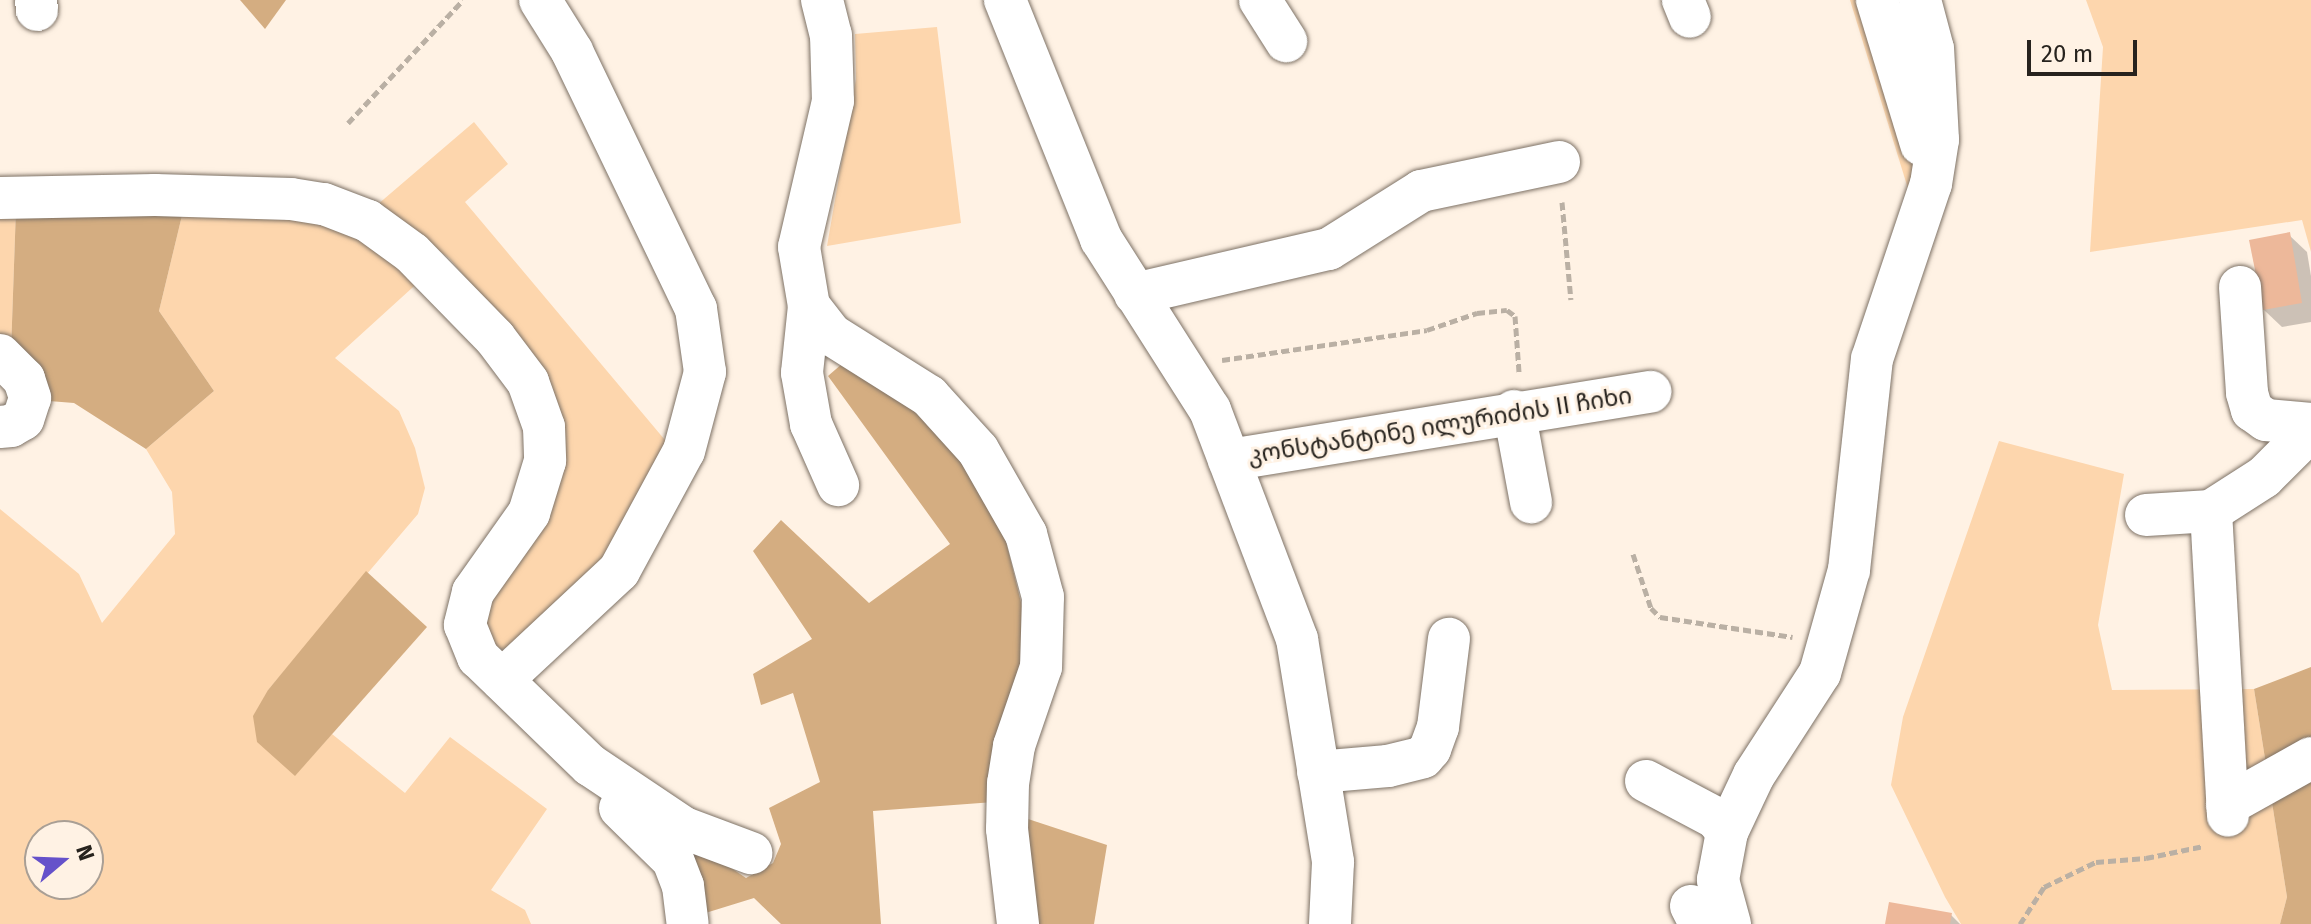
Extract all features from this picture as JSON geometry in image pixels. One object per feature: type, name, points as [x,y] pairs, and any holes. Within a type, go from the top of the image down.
[{"type":"street","points":[[502,680],[619,571],[684,451],[705,372],[696,309],[690,295],[572,51],[540,0]]},
{"type":"street","points":[[822,0],[831,35],[833,101],[799,247],[809,306],[802,373],[811,424],[838,485]]},
{"type":"street","points":[[1005,0],[1101,239],[1210,410],[1297,639],[1333,862],[1330,924]]},
{"type":"street","points":[[1260,0],[1286,41]]},
{"type":"street","points":[[1877,0],[1920,133],[1925,203]]},
{"type":"street","points":[[1730,924],[1718,880],[1727,832],[1754,775],[1820,673],[1849,570],[1872,359],[1925,203],[1938,140],[1933,49],[1920,0]]},
{"type":"street","points":[[1135,294],[1329,249],[1421,191],[1559,162]]},
{"type":"street","points":[[0,198],[155,195],[291,199],[324,204],[368,221],[412,253],[495,338],[528,382],[544,427],[545,461],[529,513],[473,592],[465,625],[478,657],[590,765],[684,828],[751,853]]},
{"type":"street","points":[[2240,287],[2247,393],[2252,410],[2266,420],[2311,424]]},
{"type":"street","points":[[809,306],[832,335],[929,396],[978,450],[1026,534],[1043,597],[1041,667],[1014,746],[1008,783],[1007,829],[1018,924]]},
{"type":"street","points":[[0,355],[24,379],[30,398],[23,419],[11,426],[0,427]]},
{"type":"street","name":"კონსტანტინე ილურიძის II ჩიხი","points":[[1229,460],[1518,410],[1651,392]]},
{"type":"street","points":[[1518,410],[1531,502]]},
{"type":"street","points":[[2146,515],[2211,511],[2264,477],[2311,430]]},
{"type":"street","points":[[2211,511],[2228,810],[2311,758]]},
{"type":"street","points":[[1318,772],[1388,766],[1423,757],[1430,749],[1438,727],[1449,639]]},
{"type":"street","points":[[590,765],[599,785],[673,860],[683,886],[688,924]]},
{"type":"street","points":[[1646,781],[1716,818],[1727,832]]},
{"type":"path","points":[[348,123],[463,0]]},
{"type":"path","points":[[1559,162],[1571,300]]},
{"type":"path","points":[[1182,366],[1427,330],[1448,320],[1507,310],[1515,316],[1518,410]]},
{"type":"path","points":[[1633,554],[1651,608],[1660,617],[1828,644]]},
{"type":"path","points":[[2020,924],[2044,887],[2096,862],[2146,858],[2209,845],[2228,810]]},
{"type":"shaded area","points":[[240,0],[286,0],[265,29]]},
{"type":"shaded area","points":[[1850,0],[1862,0],[1917,166],[1913,205]]},
{"type":"shaded area","points":[[2086,0],[2311,0],[2311,252],[2302,220],[2090,252],[2103,47]]},
{"type":"shaded area","points":[[937,27],[961,223],[827,246],[856,79],[855,34]]},
{"type":"shaded area","points":[[474,122],[508,164],[465,202],[670,446],[615,557],[523,645],[501,649],[487,643],[476,628],[543,517],[526,348],[449,258],[377,205]]},
{"type":"shaded area","points":[[185,203],[317,213],[423,278],[335,358],[399,411],[415,448],[425,488],[418,514],[268,690],[295,775],[332,734],[405,793],[450,737],[547,809],[491,890],[525,910],[531,924],[0,924],[0,509],[79,574],[102,623],[175,534],[172,492],[146,449],[214,391],[159,311]]},
{"type":"shaded area","points":[[185,203],[159,311],[214,391],[146,449],[74,403],[49,401],[11,351],[16,208]]},
{"type":"shaded area","points":[[16,208],[11,351],[0,343],[0,211]]},
{"type":"shaded area","points":[[843,363],[919,411],[966,452],[1000,517],[1030,639],[994,802],[873,811],[881,924],[781,924],[754,898],[699,915],[630,800],[746,878],[773,863],[781,844],[769,808],[820,782],[793,693],[761,705],[753,674],[812,639],[753,551],[781,520],[869,603],[950,544],[828,376]]},
{"type":"shaded area","points":[[1999,441],[2124,474],[2098,625],[2112,690],[2254,689],[2287,897],[2280,924],[1961,924],[1945,897],[1891,785],[1903,717]]},
{"type":"shaded area","points":[[366,571],[427,627],[295,776],[257,742],[253,716],[268,690]]},
{"type":"shaded area","points":[[2311,667],[2311,924],[2280,924],[2287,897],[2254,689]]},
{"type":"shaded area","points":[[1022,817],[1107,845],[1094,924],[1033,924]]},
{"type":"building","points":[[2290,232],[2302,303],[2263,310],[2249,240]]},
{"type":"building","points":[[1889,902],[1952,913],[1950,924],[1885,924]]}]
